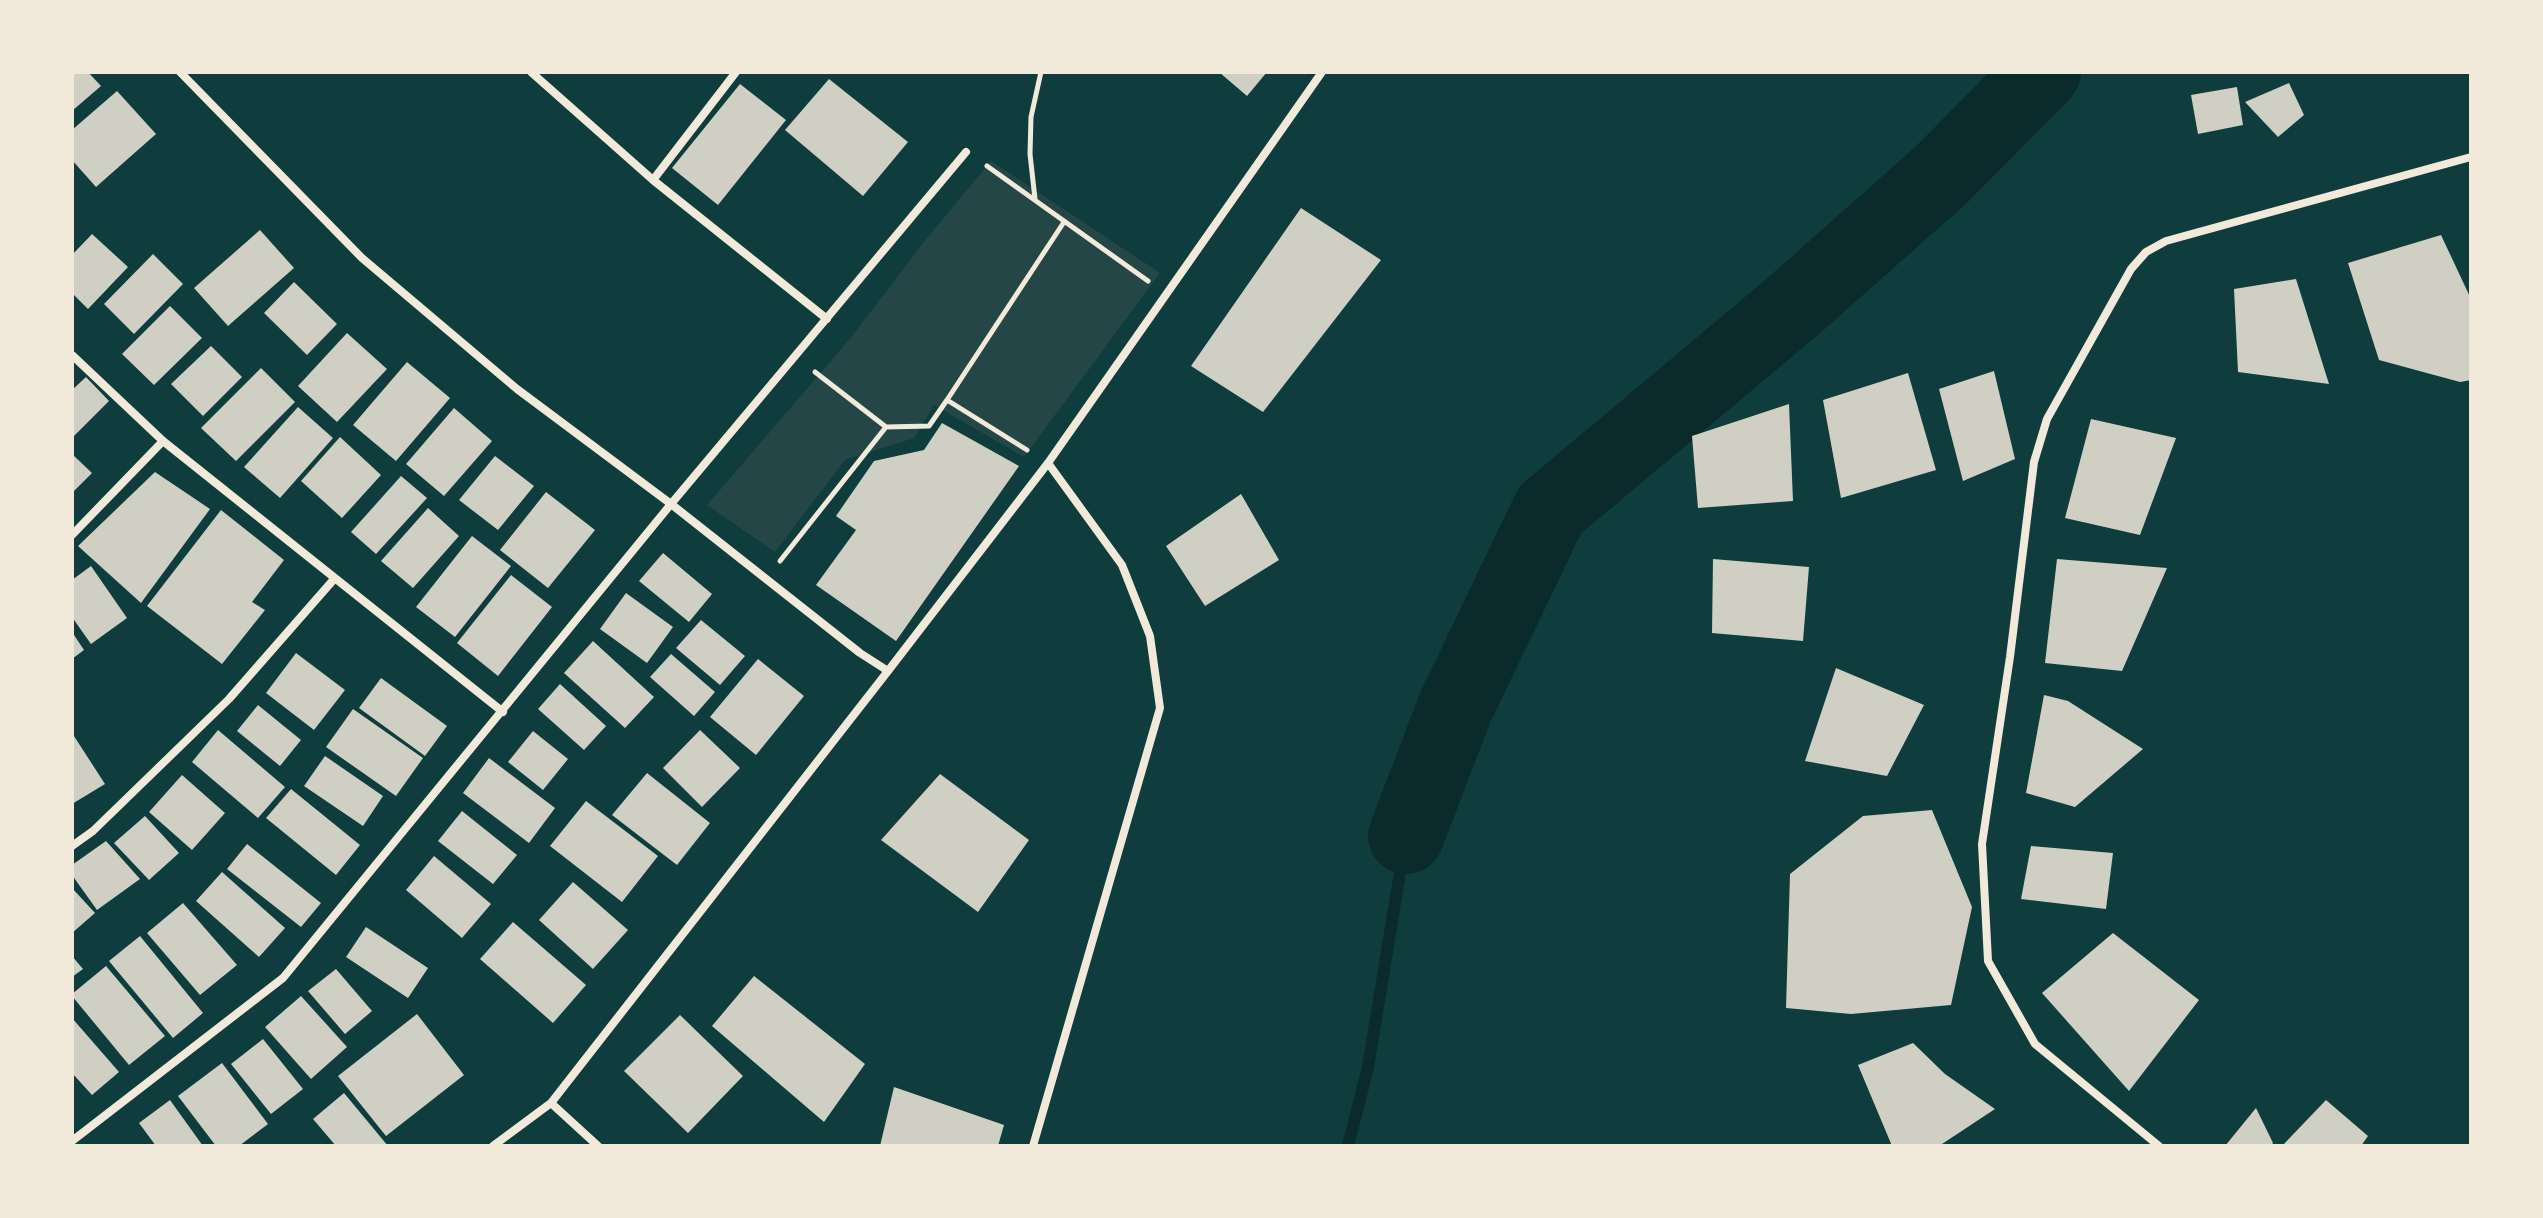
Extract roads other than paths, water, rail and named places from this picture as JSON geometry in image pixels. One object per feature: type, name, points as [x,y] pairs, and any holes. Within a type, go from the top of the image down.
[{"type":"street","points":[[180,72],[362,258],[517,389],[671,504],[860,653],[888,671]]},
{"type":"street","points":[[531,72],[653,180],[827,319]]},
{"type":"street","points":[[653,180],[736,72]]},
{"type":"street","points":[[493,1146],[551,1103],[888,671],[1048,463],[1322,72]]},
{"type":"street","points":[[72,1141],[283,978],[671,504],[966,152]]},
{"type":"street","points":[[2159,1146],[2035,1044],[1988,961],[1982,844],[2010,657],[2034,462],[2047,419],[2131,269],[2146,252],[2166,241],[2471,157]]},
{"type":"street","points":[[72,355],[163,441],[503,712]]},
{"type":"street","points":[[72,535],[163,441]]},
{"type":"street","points":[[1033,1146],[1160,708],[1150,636],[1122,565],[1048,463]]},
{"type":"street","points":[[72,846],[93,831],[229,699],[335,578]]},
{"type":"street","points":[[551,1103],[598,1146]]},
{"type":"waterway","points":[[1406,836],[1455,708],[1550,510],[1791,308],[1941,175],[2043,72]]},
{"type":"waterway","points":[[1348,1146],[1368,1067],[1406,836]]}]
